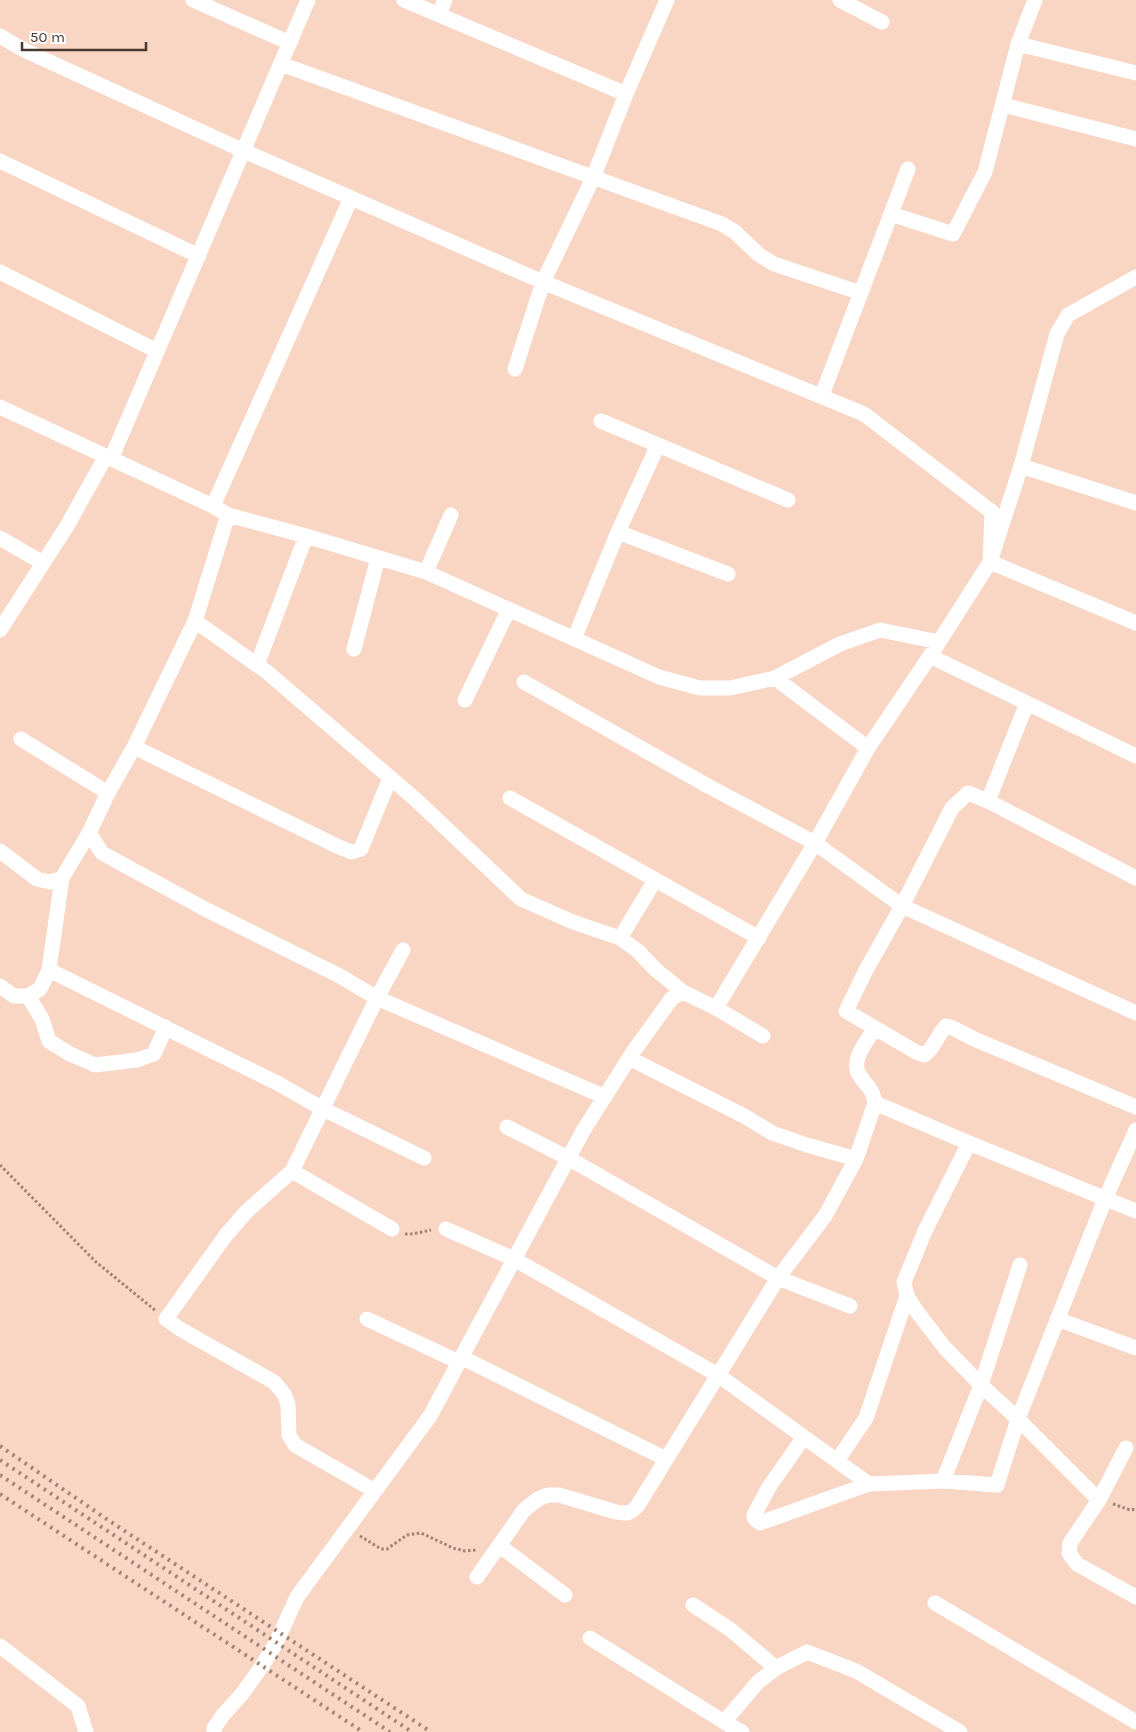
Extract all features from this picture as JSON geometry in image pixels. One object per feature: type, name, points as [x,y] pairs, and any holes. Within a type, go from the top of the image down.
[{"type":"street","points":[[193,0],[290,43]]},
{"type":"street","points":[[0,630],[109,458],[199,256],[308,0]]},
{"type":"street","points":[[404,0],[442,7],[626,94]]},
{"type":"street","points":[[515,369],[543,282],[593,178],[626,94],[667,0]]},
{"type":"street","points":[[840,0],[882,22]]},
{"type":"street","points":[[891,214],[953,234],[985,172],[1018,44],[1035,0]]},
{"type":"street","points":[[0,36],[24,50],[351,198],[543,282],[822,395],[864,414],[992,512],[990,562]]},
{"type":"street","points":[[1018,44],[1136,73]]},
{"type":"street","points":[[281,64],[722,224],[735,232],[758,254],[774,264],[860,293]]},
{"type":"street","points":[[1003,105],[1136,139]]},
{"type":"street","points":[[0,160],[199,256]]},
{"type":"street","points":[[822,395],[908,169]]},
{"type":"street","points":[[213,506],[351,198]]},
{"type":"street","points":[[0,272],[156,351]]},
{"type":"street","points":[[716,1008],[815,843],[868,748],[990,562],[1021,466],[1057,334],[1068,315],[1136,277]]},
{"type":"street","points":[[0,407],[228,514],[426,572],[659,677],[700,688],[730,688],[775,678],[840,644],[880,630],[939,642]]},
{"type":"street","points":[[600,421],[788,500]]},
{"type":"street","points":[[574,639],[618,532],[658,445]]},
{"type":"street","points":[[1021,466],[1136,503]]},
{"type":"street","points":[[0,986],[14,996],[28,996],[40,989],[49,970],[62,878],[89,833],[108,793],[134,747],[195,621],[228,514]]},
{"type":"street","points":[[426,572],[451,515]]},
{"type":"street","points":[[618,532],[728,574]]},
{"type":"street","points":[[257,664],[306,536]]},
{"type":"street","points":[[0,538],[44,563]]},
{"type":"street","points":[[354,649],[378,558]]},
{"type":"street","points":[[990,562],[1136,623]]},
{"type":"street","points":[[465,700],[509,609]]},
{"type":"street","points":[[195,621],[257,664],[414,798],[521,899],[573,922],[620,938],[638,951],[655,969],[683,992],[716,1008],[763,1036]]},
{"type":"street","points":[[930,656],[1136,756]]},
{"type":"street","points":[[775,678],[868,748]]},
{"type":"street","points":[[524,682],[708,786],[815,843],[902,906],[1136,1013]]},
{"type":"street","points":[[988,801],[1027,703]]},
{"type":"street","points":[[21,738],[108,793]]},
{"type":"street","points":[[134,747],[352,852],[361,849],[390,778]]},
{"type":"street","points":[[1136,878],[988,801],[968,793],[952,808],[846,1011],[924,1055],[930,1051],[940,1031],[946,1026],[954,1028],[974,1039],[1136,1107]]},
{"type":"street","points":[[510,798],[759,938]]},
{"type":"street","points":[[89,833],[102,853],[204,909],[338,975],[377,998],[604,1096]]},
{"type":"street","points":[[0,851],[38,879],[50,882],[62,878]]},
{"type":"street","points":[[620,938],[655,880]]},
{"type":"street","points":[[375,1491],[295,1445],[289,1435],[288,1404],[284,1394],[274,1382],[180,1329],[166,1319],[226,1235],[247,1211],[292,1171],[377,998],[404,950]]},
{"type":"street","points":[[49,970],[424,1158]]},
{"type":"street","points":[[214,1732],[214,1728],[223,1715],[242,1694],[262,1666],[276,1643],[297,1597],[430,1416],[568,1158],[604,1096],[672,998],[683,992]]},
{"type":"street","points":[[28,996],[42,1019],[49,1042],[95,1065],[137,1060],[154,1054],[166,1027]]},
{"type":"street","points":[[477,1577],[524,1510],[538,1499],[559,1495],[625,1514],[632,1512],[638,1505],[778,1278],[826,1216],[856,1159],[875,1103],[869,1086],[861,1078],[856,1067],[856,1060],[875,1028]]},
{"type":"street","points":[[629,1058],[772,1132],[807,1145],[856,1159]]},
{"type":"street","points":[[875,1103],[1136,1211]]},
{"type":"street","points":[[507,1127],[568,1158],[778,1278],[850,1306]]},
{"type":"street","points":[[804,1437],[769,1487],[754,1515],[755,1519],[760,1523],[869,1484],[943,1481],[997,1485],[1018,1419],[1057,1319],[1105,1199],[1136,1130]]},
{"type":"street","points":[[969,1143],[929,1223],[904,1282],[907,1296],[945,1348],[1100,1500]]},
{"type":"street","points":[[292,1171],[392,1229]]},
{"type":"street","points":[[446,1229],[514,1259],[718,1374],[869,1484]]},
{"type":"street","points":[[943,1481],[981,1385],[1020,1265]]},
{"type":"street","points":[[837,1461],[866,1418],[907,1296]]},
{"type":"street","points":[[367,1319],[460,1359],[666,1459]]},
{"type":"street","points":[[1057,1319],[1136,1348]]},
{"type":"street","points":[[1126,1448],[1100,1500],[1070,1542],[1069,1553],[1077,1564],[1136,1597]]},
{"type":"street","points":[[499,1548],[565,1595]]},
{"type":"street","points":[[935,1603],[1136,1722]]},
{"type":"street","points":[[693,1605],[731,1630],[776,1668]]},
{"type":"street","points":[[590,1638],[742,1732]]},
{"type":"street","points":[[0,1646],[78,1706],[86,1732]]},
{"type":"street","points":[[724,1722],[749,1691],[776,1668],[807,1652],[856,1671],[960,1732]]},
{"type":"path","points":[[0,1165],[96,1262],[166,1319]]},
{"type":"path","points":[[392,1229],[403,1234],[413,1234],[442,1228],[446,1229]]},
{"type":"path","points":[[1100,1500],[1130,1510],[1136,1509]]},
{"type":"path","points":[[347,1529],[381,1549],[387,1549],[407,1536],[421,1533],[453,1548],[465,1551],[499,1548]]},
{"type":"railway","points":[[0,1446],[108,1520],[431,1732]]},
{"type":"railway","points":[[0,1460],[412,1732]]},
{"type":"railway","points":[[0,1475],[390,1732]]},
{"type":"railway","points":[[0,1494],[363,1732]]}]
